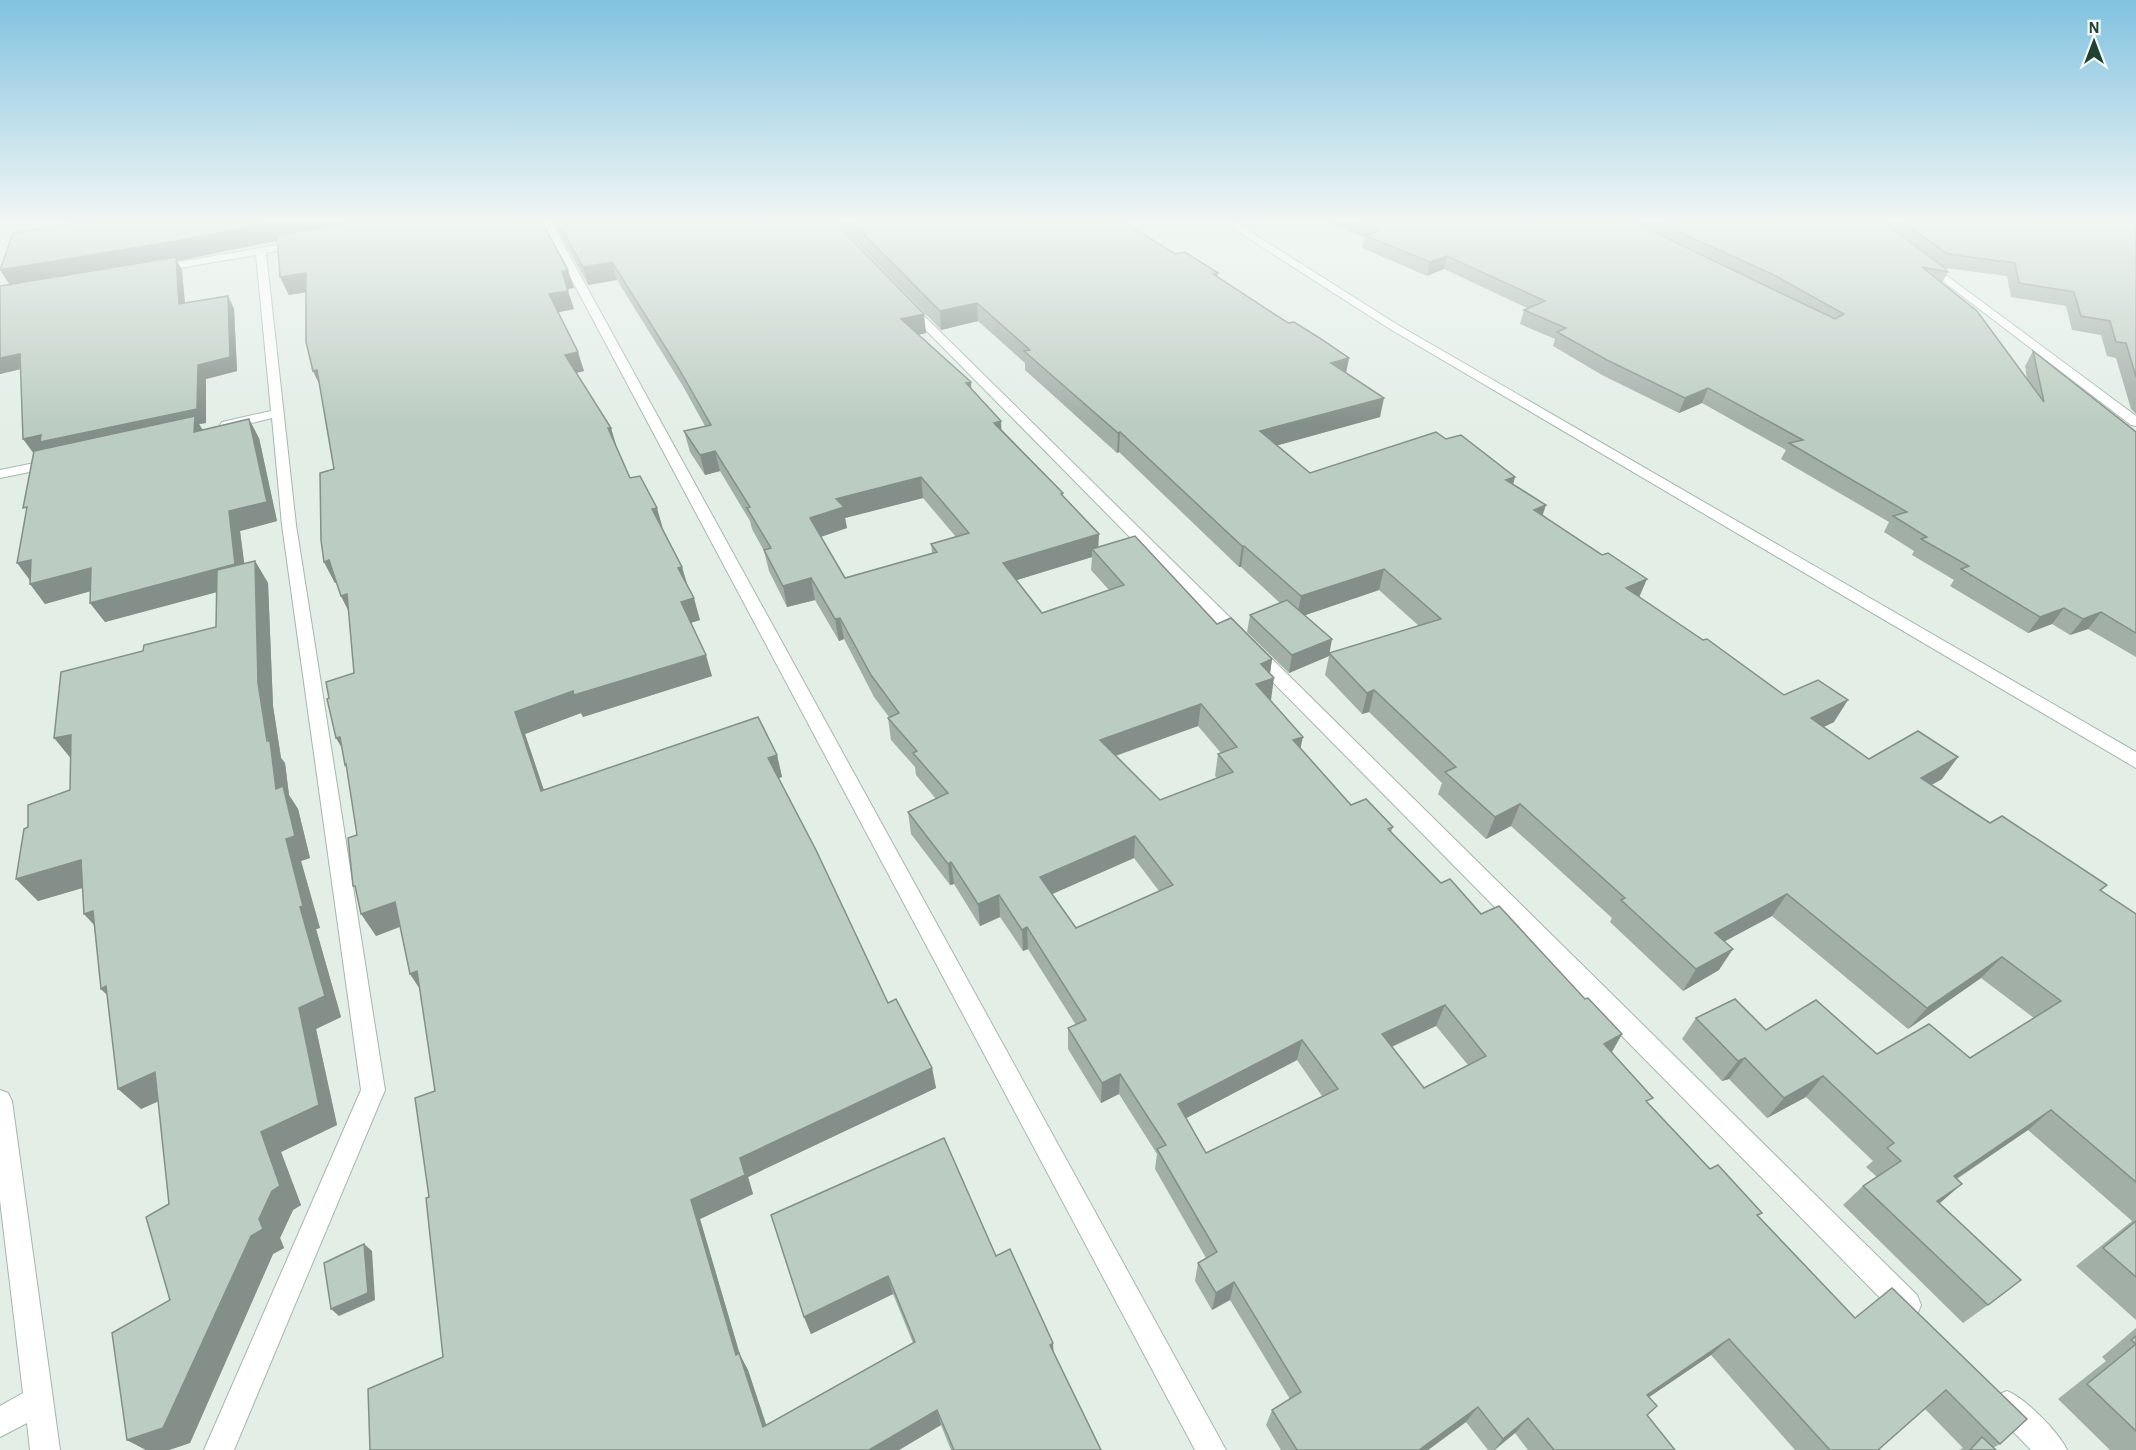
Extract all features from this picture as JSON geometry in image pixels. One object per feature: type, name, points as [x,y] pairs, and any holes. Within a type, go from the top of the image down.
[{"type":"street","points":[[219,1450],[374,1090],[289,525],[265,290]]},
{"type":"street","points":[[583,290],[1211,1450]]},
{"type":"street","points":[[1335,290],[1394,327],[2136,761]]},
{"type":"street","points":[[1961,290],[2136,422]]},
{"type":"street","points":[[898,295],[1917,1314]]},
{"type":"street","points":[[210,429],[278,414]]},
{"type":"street","points":[[0,474],[64,461]]},
{"type":"street","points":[[0,1101],[45,1450]]},
{"type":"street","points":[[1993,1391],[2052,1450]]},
{"type":"street","points":[[0,1422],[38,1401]]},
{"type":"building","points":[[0,290],[178,290],[179,304],[228,296],[230,357],[198,365],[197,409],[40,442],[41,435],[23,439],[20,354],[0,358]]},
{"type":"building","points":[[306,290],[568,290],[549,294],[578,352],[565,355],[611,428],[608,428],[630,478],[640,476],[657,508],[652,509],[682,567],[678,568],[694,598],[681,602],[706,655],[574,695],[573,691],[515,712],[541,791],[758,717],[777,755],[768,758],[816,850],[888,1003],[896,999],[932,1068],[740,1158],[745,1175],[691,1200],[736,1355],[739,1353],[763,1427],[915,1342],[888,1276],[804,1317],[771,1215],[944,1138],[996,1256],[1010,1249],[1053,1343],[1050,1345],[1101,1450],[954,1450],[937,1410],[869,1450],[370,1450],[368,1389],[443,1357],[426,1198],[429,1197],[415,1098],[435,1091],[417,971],[410,974],[395,902],[361,914],[355,886],[353,886],[348,838],[357,835],[346,764],[340,737],[336,738],[327,699],[329,698],[326,682],[354,673],[347,594],[341,596],[329,560],[324,562],[321,540],[320,473],[334,469],[317,370],[313,371],[306,342]]},
{"type":"building","points":[[629,290],[900,290],[924,314],[901,319],[971,382],[966,383],[1001,421],[994,423],[1063,493],[1061,494],[1099,534],[1003,563],[1042,613],[1124,585],[1092,549],[1135,536],[1217,624],[1231,618],[1272,659],[1261,664],[1274,678],[1256,684],[1303,737],[1293,740],[1351,805],[1366,799],[1393,827],[1388,829],[1441,883],[1450,879],[1481,914],[1499,906],[1585,999],[1588,998],[1622,1034],[1604,1044],[1653,1098],[1646,1101],[1710,1169],[1718,1165],[1762,1213],[1757,1215],[1855,1318],[1892,1288],[2027,1419],[2000,1444],[1946,1390],[1878,1450],[1830,1450],[1729,1339],[1647,1395],[1657,1406],[1647,1415],[1675,1450],[1554,1450],[1528,1418],[1503,1439],[1478,1407],[1419,1450],[1297,1450],[1272,1410],[1301,1392],[1234,1282],[1216,1293],[1198,1263],[1217,1252],[1157,1149],[1166,1145],[1120,1074],[1102,1083],[1068,1028],[1086,1020],[1027,927],[1022,930],[999,895],[978,904],[951,862],[948,864],[908,812],[948,793],[913,753],[917,751],[888,718],[899,713],[871,675],[840,618],[835,619],[811,578],[783,586],[764,550],[771,548],[747,508],[750,507],[715,451],[700,455],[684,431],[711,425]],"holes":[[[921,477],[969,533],[931,544],[937,552],[845,578],[810,518],[844,507],[836,499]],[[1201,704],[1237,747],[1218,754],[1233,772],[1160,800],[1100,740]],[[1135,836],[1173,885],[1076,928],[1040,877]],[[1445,1005],[1486,1056],[1424,1088],[1382,1034]],[[1302,1040],[1338,1089],[1206,1153],[1178,1104]]]},
{"type":"building","points":[[919,290],[1237,290],[1288,323],[1294,322],[1349,358],[1331,363],[1384,398],[1260,431],[1310,473],[1436,432],[1446,439],[1461,435],[1515,477],[1506,480],[1546,505],[1534,510],[1602,555],[1608,553],[1647,579],[1626,588],[1703,640],[1707,639],[1784,695],[1818,680],[1848,700],[1811,718],[1869,759],[1918,731],[1958,757],[1921,778],[1990,823],[2002,816],[2107,885],[2100,890],[2136,914],[2136,1182],[2051,1110],[1954,1176],[1962,1184],[1937,1201],[2021,1280],[1988,1305],[1863,1186],[1901,1161],[1887,1148],[1894,1143],[1823,1076],[1784,1098],[1745,1058],[1738,1061],[1696,1018],[1735,999],[1766,1030],[1816,1000],[1877,1054],[1929,1024],[1970,1058],[2061,1001],[2002,957],[1927,1008],[1787,894],[1715,933],[1733,949],[1696,969],[1621,900],[1625,898],[1520,804],[1495,817],[1445,772],[1456,767],[1374,690],[1367,693],[1329,653],[1441,619],[1384,569],[1301,596],[1242,546],[1120,432],[1118,433],[1024,351],[1030,350],[977,303],[940,311]]},
{"type":"building","points":[[1520,290],[1774,290],[1835,319],[1844,314],[1800,290],[1950,290],[1977,311],[2044,402],[2033,351],[2136,432],[2136,633],[2101,612],[2083,619],[2064,608],[2040,617],[1961,569],[1969,566],[1921,539],[1927,537],[1893,516],[1907,512],[1789,443],[1803,440],[1708,388],[1685,398],[1607,360],[1557,332],[1566,328],[1524,310],[1545,301]]},
{"type":"building","points":[[2060,290],[2136,290],[2136,377],[2126,343],[2116,342],[2110,321],[2081,316],[2074,292]]},
{"type":"building","points":[[195,416],[194,432],[249,419],[267,502],[229,511],[235,564],[90,603],[91,568],[30,584],[31,560],[17,563],[27,507],[23,508],[34,451]]},
{"type":"building","points":[[255,561],[258,683],[267,741],[270,741],[276,789],[283,786],[295,836],[286,839],[303,906],[300,907],[325,996],[299,1008],[319,1105],[261,1132],[280,1186],[272,1191],[259,1219],[263,1229],[251,1236],[163,1428],[127,1440],[112,1333],[170,1300],[146,1217],[169,1204],[155,1072],[118,1089],[106,986],[101,989],[93,911],[84,914],[81,860],[16,879],[24,829],[28,827],[28,805],[70,790],[71,735],[54,738],[61,672],[143,651],[144,645],[216,627],[217,570]]},
{"type":"building","points":[[1287,600],[1332,639],[1292,655],[1250,615]]},
{"type":"building","points":[[2136,1221],[2136,1277],[2103,1248]]},
{"type":"building","points":[[364,1244],[368,1293],[331,1309],[324,1263]]},
{"type":"building","points":[[2136,1344],[2136,1431],[2087,1384]]},
{"type":"building","points":[[1982,1437],[1996,1450],[1970,1450]]}]
